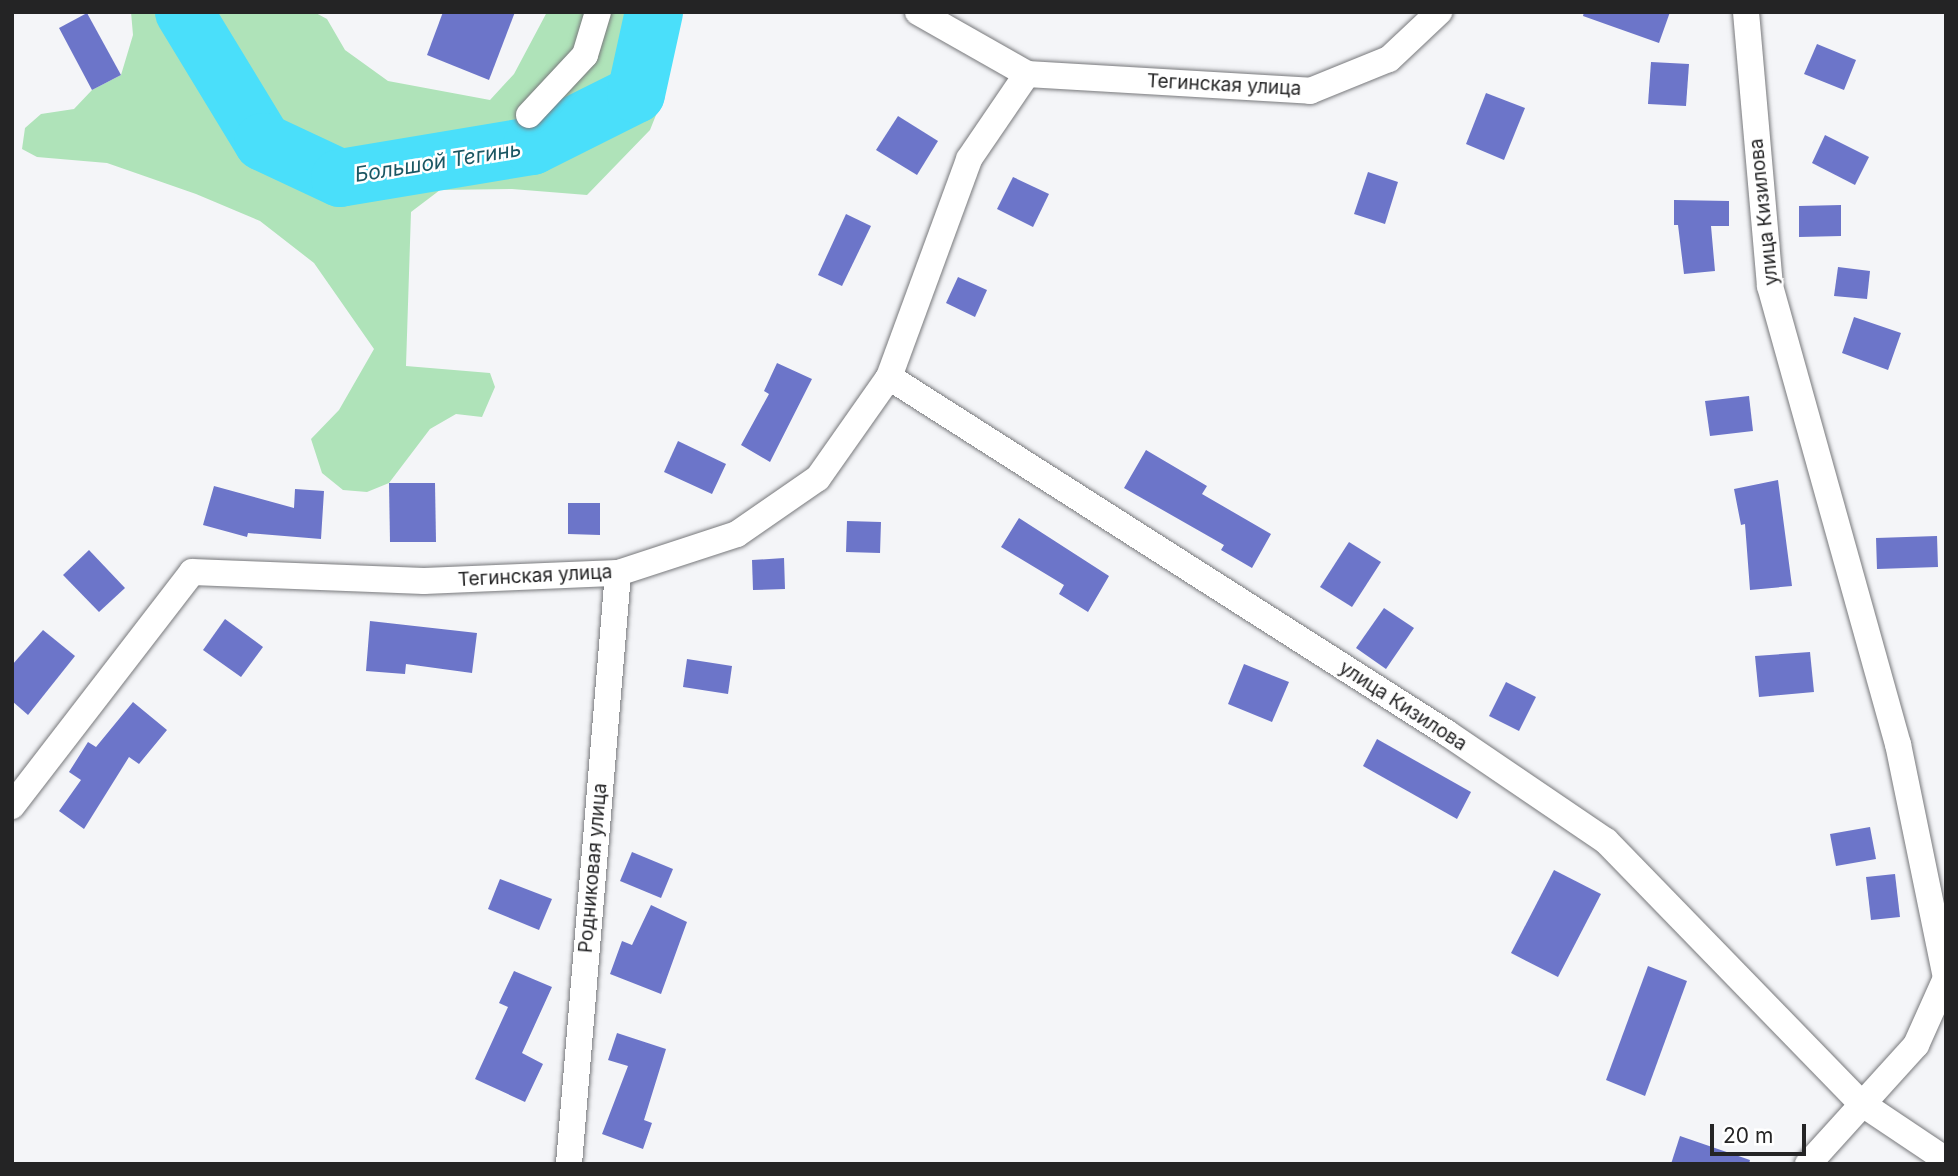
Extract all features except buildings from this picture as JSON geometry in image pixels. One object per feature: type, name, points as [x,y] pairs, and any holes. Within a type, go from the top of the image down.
[{"type":"street","points":[[528,115],[585,55],[598,12]]},
{"type":"street","name":"Тегинская улица","points":[[918,12],[1027,74],[1310,90],[1389,59],[1439,12]]},
{"type":"street","name":"улица Кизилова","points":[[1746,12],[1770,286],[1898,744],[1946,978],[1916,1045],[1808,1164]]},
{"type":"street","name":"Тегинская улица","points":[[12,806],[192,572],[424,581],[618,573],[737,534],[818,478],[889,377],[969,159],[1027,74]]},
{"type":"street","name":"улица Кизилова","points":[[889,377],[1447,733],[1606,841],[1861,1103],[1946,1160]]},
{"type":"street","name":"Родниковая улица","points":[[569,1164],[618,573]]},
{"type":"green space","points":[[131,12],[314,12],[327,19],[345,50],[388,81],[490,100],[514,74],[547,12],[680,12],[672,21],[657,66],[658,110],[650,130],[587,195],[512,189],[440,190],[411,212],[406,366],[490,373],[495,387],[482,417],[456,414],[430,429],[389,483],[367,492],[343,490],[322,473],[311,439],[339,410],[374,349],[314,263],[260,221],[196,194],[107,163],[37,157],[22,149],[25,128],[41,114],[74,109],[92,90],[121,75],[133,35]]},
{"type":"waterway","name":"Большой Тегинь","points":[[184,12],[263,142],[340,178],[532,146],[636,94],[654,12]]}]
